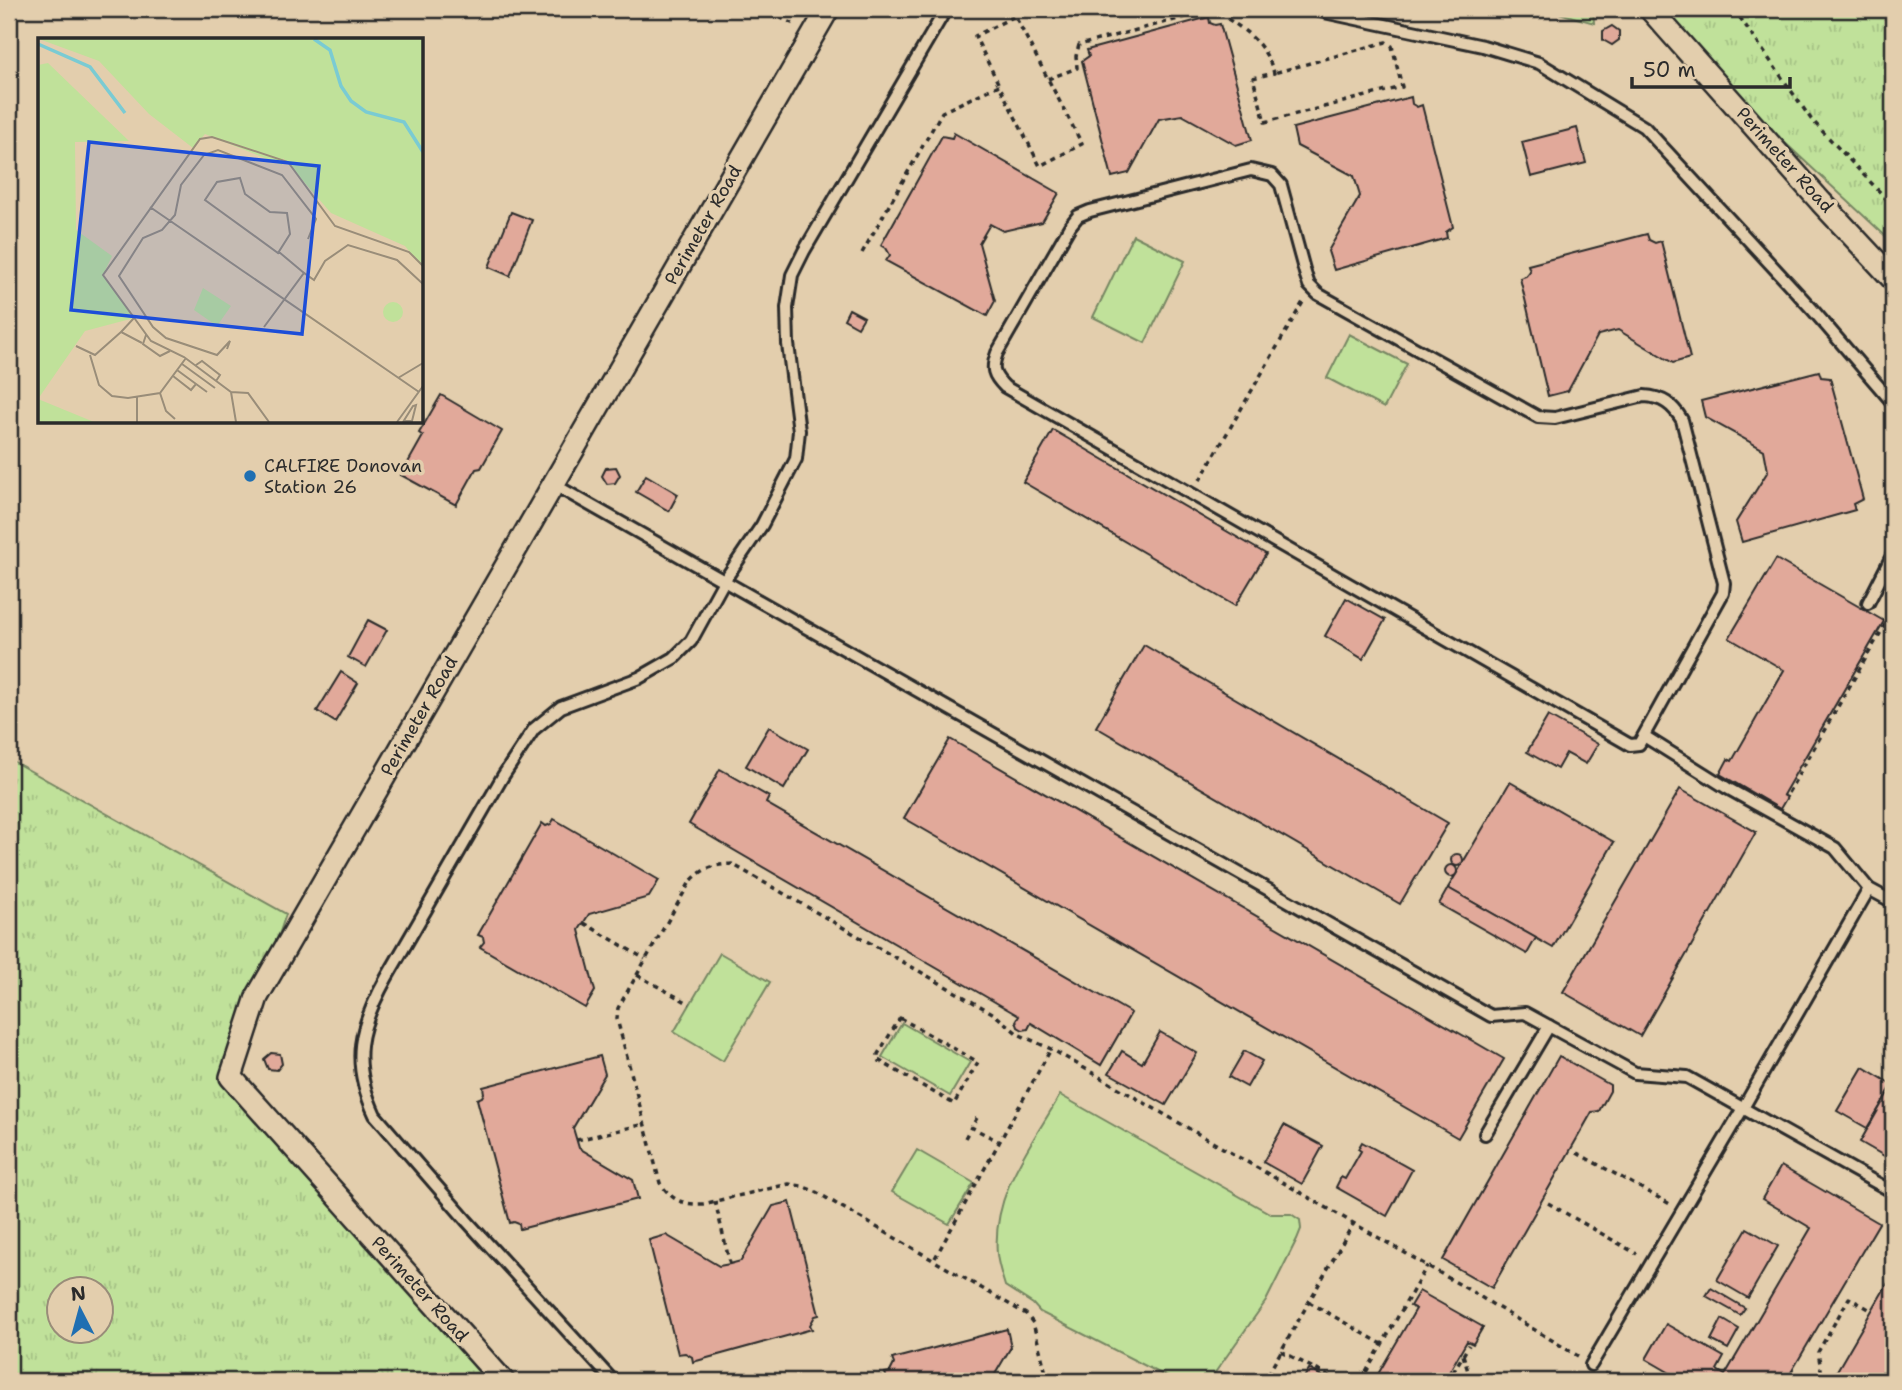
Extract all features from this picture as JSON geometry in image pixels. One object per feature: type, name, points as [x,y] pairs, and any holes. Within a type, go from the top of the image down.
[{"type":"street","name":"Perimeter Road","points":[[503,1381],[231,1077],[257,997],[828,9]]},
{"type":"street","name":"Perimeter Road","points":[[1650,9],[1893,279]]},
{"type":"lane","points":[[613,1381],[466,1220],[375,1115],[360,1074],[362,1031],[372,1004],[387,977],[503,776],[534,729],[561,707],[639,678],[674,658],[691,641],[724,581],[762,525],[796,459],[799,431],[788,344],[787,308],[792,275],[946,9]]},
{"type":"lane","points":[[1310,9],[1483,46],[1539,63],[1644,127],[1803,299],[1893,403]]},
{"type":"lane","points":[[1251,170],[1262,171],[1272,175],[1281,185],[1304,273],[1318,294],[1538,417],[1555,418],[1644,396],[1654,397],[1675,409],[1682,420],[1724,583],[1723,593],[1644,736],[1639,744],[1630,745],[1192,494],[1005,387],[995,377],[992,365],[1078,216],[1251,170]]},
{"type":"lane","points":[[553,484],[1491,1016],[1525,1013],[1635,1073],[1687,1077],[1893,1192]]},
{"type":"lane","points":[[1868,603],[1893,554]]},
{"type":"lane","points":[[1644,736],[1727,788],[1835,848],[1868,889],[1893,902]]},
{"type":"lane","points":[[1591,1365],[1743,1108],[1868,889]]},
{"type":"lane","points":[[1485,1134],[1549,1026]]},
{"type":"path","points":[[761,9],[814,33]]},
{"type":"path","points":[[1734,9],[1811,119],[1893,206]]},
{"type":"path","points":[[1048,79],[1077,68],[1079,45],[1213,10],[1241,27],[1264,49],[1274,73]]},
{"type":"path","points":[[1015,16],[1082,144],[1040,166],[999,85],[975,36],[1015,16]]},
{"type":"path","points":[[1386,42],[1392,46],[1402,87],[1265,122],[1253,78],[1274,73],[1386,42]]},
{"type":"path","points":[[862,253],[942,112],[999,85]]},
{"type":"path","points":[[1192,494],[1312,287]]},
{"type":"path","points":[[1788,793],[1893,611]]},
{"type":"path","points":[[1048,1381],[1033,1323],[1026,1314],[934,1258],[802,1186],[789,1184],[689,1205],[678,1202],[660,1183],[617,1019],[622,998],[690,882],[700,871],[714,865],[732,864],[994,1014],[1018,1034],[1051,1049],[1427,1266],[1618,1381]]},
{"type":"path","points":[[584,923],[645,959]]},
{"type":"path","points":[[636,974],[690,1004]]},
{"type":"path","points":[[900,1018],[978,1062],[954,1104],[878,1060],[878,1054],[900,1018]]},
{"type":"path","points":[[934,1258],[1051,1049]]},
{"type":"path","points":[[965,1139],[977,1118]]},
{"type":"path","points":[[577,1140],[645,1124]]},
{"type":"path","points":[[971,1127],[998,1142]]},
{"type":"path","points":[[1577,1153],[1682,1211]]},
{"type":"path","points":[[715,1201],[730,1264]]},
{"type":"path","points":[[1548,1203],[1652,1263]]},
{"type":"path","points":[[1261,1381],[1267,1376],[1353,1224]]},
{"type":"path","points":[[1361,1381],[1427,1266]]},
{"type":"path","points":[[1818,1381],[1822,1375],[1818,1352],[1849,1298],[1869,1309]]},
{"type":"path","points":[[1309,1302],[1382,1344]]},
{"type":"path","points":[[1448,1381],[1469,1345]]},
{"type":"path","points":[[1280,1350],[1338,1381]]},
{"type":"path","points":[[1463,1355],[1471,1381]]},
{"type":"green space","points":[[1545,9],[1593,9],[1594,23]]},
{"type":"green space","points":[[1641,9],[1893,9],[1893,243]]},
{"type":"green space","points":[[1133,235],[1185,261],[1145,343],[1093,317]]},
{"type":"green space","points":[[1349,334],[1407,364],[1384,408],[1327,378]]},
{"type":"green space","points":[[9,759],[286,914],[231,1077],[503,1381],[9,1381]]},
{"type":"green space","points":[[720,953],[770,982],[723,1061],[674,1032]]},
{"type":"green space","points":[[902,1023],[970,1062],[950,1096],[882,1057]]},
{"type":"green space","points":[[1060,1095],[1271,1214],[1291,1214],[1300,1220],[1301,1229],[1297,1239],[1266,1301],[1209,1381],[1175,1381],[1040,1312],[1033,1304],[1005,1286],[997,1254],[1001,1210],[1016,1170]]},
{"type":"green space","points":[[917,1150],[974,1183],[949,1224],[892,1192]]},
{"type":"building","points":[[1209,17],[1210,23],[1220,24],[1252,140],[1236,145],[1182,115],[1159,119],[1129,173],[1112,177],[1082,61],[1089,56],[1087,50]]},
{"type":"building","points":[[1612,26],[1619,31],[1619,40],[1612,45],[1603,40],[1603,31]]},
{"type":"building","points":[[1411,97],[1412,104],[1417,107],[1422,105],[1453,227],[1446,232],[1447,238],[1334,270],[1328,251],[1360,196],[1354,176],[1297,146],[1293,128]]},
{"type":"building","points":[[1577,128],[1586,163],[1531,177],[1522,142]]},
{"type":"building","points":[[954,133],[1059,193],[1042,222],[1003,231],[990,224],[979,243],[995,301],[987,316],[886,261],[890,255],[881,245],[942,136],[952,138]]},
{"type":"building","points":[[511,212],[532,220],[510,276],[489,267]]},
{"type":"building","points":[[1647,234],[1649,240],[1655,243],[1661,241],[1690,358],[1673,363],[1618,330],[1598,335],[1568,391],[1548,396],[1520,278],[1530,271],[1528,265]]},
{"type":"building","points":[[849,309],[864,317],[858,327],[844,319]]},
{"type":"building","points":[[1819,371],[1821,377],[1830,378],[1863,499],[1853,504],[1855,510],[1742,542],[1736,522],[1768,471],[1764,450],[1705,417],[1701,401]]},
{"type":"building","points":[[441,395],[502,431],[456,505],[401,475],[423,436],[419,433]]},
{"type":"building","points":[[1053,430],[1266,554],[1235,606],[1023,482]]},
{"type":"building","points":[[616,467],[620,475],[615,483],[607,484],[602,476],[606,468]]},
{"type":"building","points":[[646,475],[678,494],[669,511],[636,492]]},
{"type":"building","points":[[1776,559],[1884,621],[1783,795],[1787,797],[1780,809],[1720,774],[1728,759],[1732,761],[1784,670],[1729,638]]},
{"type":"building","points":[[1346,598],[1385,620],[1363,659],[1325,636]]},
{"type":"building","points":[[368,620],[387,630],[366,667],[348,657]]},
{"type":"building","points":[[1144,645],[1448,823],[1400,904],[1096,727]]},
{"type":"building","points":[[341,672],[358,683],[335,722],[317,711]]},
{"type":"building","points":[[1548,716],[1598,744],[1586,764],[1566,753],[1557,769],[1527,752]]},
{"type":"building","points":[[769,727],[808,749],[784,789],[746,766]]},
{"type":"building","points":[[950,739],[1504,1059],[1458,1138],[904,818]]},
{"type":"building","points":[[720,769],[769,797],[766,803],[1131,1013],[1101,1065],[1031,1023],[1028,1029],[1023,1030],[1018,1027],[1016,1021],[1019,1016],[689,824]]},
{"type":"building","points":[[1510,782],[1614,842],[1553,948],[1448,888]]},
{"type":"building","points":[[1680,789],[1756,832],[1640,1036],[1563,992]]},
{"type":"building","points":[[554,819],[659,880],[649,897],[589,914],[579,930],[595,991],[585,1008],[480,947],[484,942],[483,937],[478,935],[542,823],[546,826]]},
{"type":"building","points":[[1457,854],[1463,860],[1457,866],[1451,860]]},
{"type":"building","points":[[1451,865],[1457,871],[1451,877],[1445,871]]},
{"type":"building","points":[[1448,888],[1536,938],[1527,954],[1439,904]]},
{"type":"building","points":[[1160,1032],[1197,1053],[1166,1105],[1109,1073],[1122,1051],[1142,1063]]},
{"type":"building","points":[[1244,1051],[1262,1061],[1247,1087],[1229,1077]]},
{"type":"building","points":[[271,1053],[280,1054],[282,1064],[277,1070],[268,1069],[264,1059]]},
{"type":"building","points":[[600,1056],[605,1074],[573,1128],[579,1148],[633,1180],[638,1199],[520,1229],[519,1224],[510,1223],[477,1099],[484,1093],[483,1087]]},
{"type":"building","points":[[1559,1056],[1610,1085],[1610,1091],[1599,1111],[1592,1112],[1492,1288],[1443,1260]]},
{"type":"building","points":[[1863,1067],[1893,1085],[1867,1128],[1837,1111]]},
{"type":"building","points":[[1893,1084],[1893,1161],[1860,1142]]},
{"type":"building","points":[[1284,1125],[1323,1146],[1302,1184],[1263,1162]]},
{"type":"building","points":[[1362,1142],[1412,1170],[1387,1216],[1336,1187],[1341,1177],[1345,1179],[1361,1151],[1358,1149]]},
{"type":"building","points":[[1781,1166],[1879,1223],[1786,1381],[1684,1381],[1646,1359],[1666,1324],[1724,1357],[1717,1370],[1725,1375],[1811,1228],[1762,1199]]},
{"type":"building","points":[[790,1202],[819,1315],[815,1316],[810,1325],[812,1329],[693,1362],[692,1357],[685,1353],[678,1354],[649,1240],[666,1235],[719,1266],[730,1264],[741,1261],[773,1206]]},
{"type":"building","points":[[1747,1228],[1778,1246],[1748,1298],[1717,1280]]},
{"type":"building","points":[[1893,1274],[1893,1381],[1831,1381]]},
{"type":"building","points":[[1711,1288],[1745,1308],[1740,1315],[1706,1296]]},
{"type":"building","points":[[1419,1291],[1483,1327],[1473,1344],[1467,1341],[1444,1381],[1374,1381],[1416,1309],[1410,1306]]},
{"type":"building","points":[[1722,1319],[1739,1329],[1728,1349],[1711,1340]]},
{"type":"building","points":[[1007,1329],[1011,1347],[991,1381],[888,1381],[885,1373],[890,1372],[894,1364],[892,1359]]},
{"type":"building","points":[[1309,1369],[1331,1381],[1302,1381]]},
{"type":"place","name":"CALFIRE Donovan Station 26","points":[[250,476]]}]
